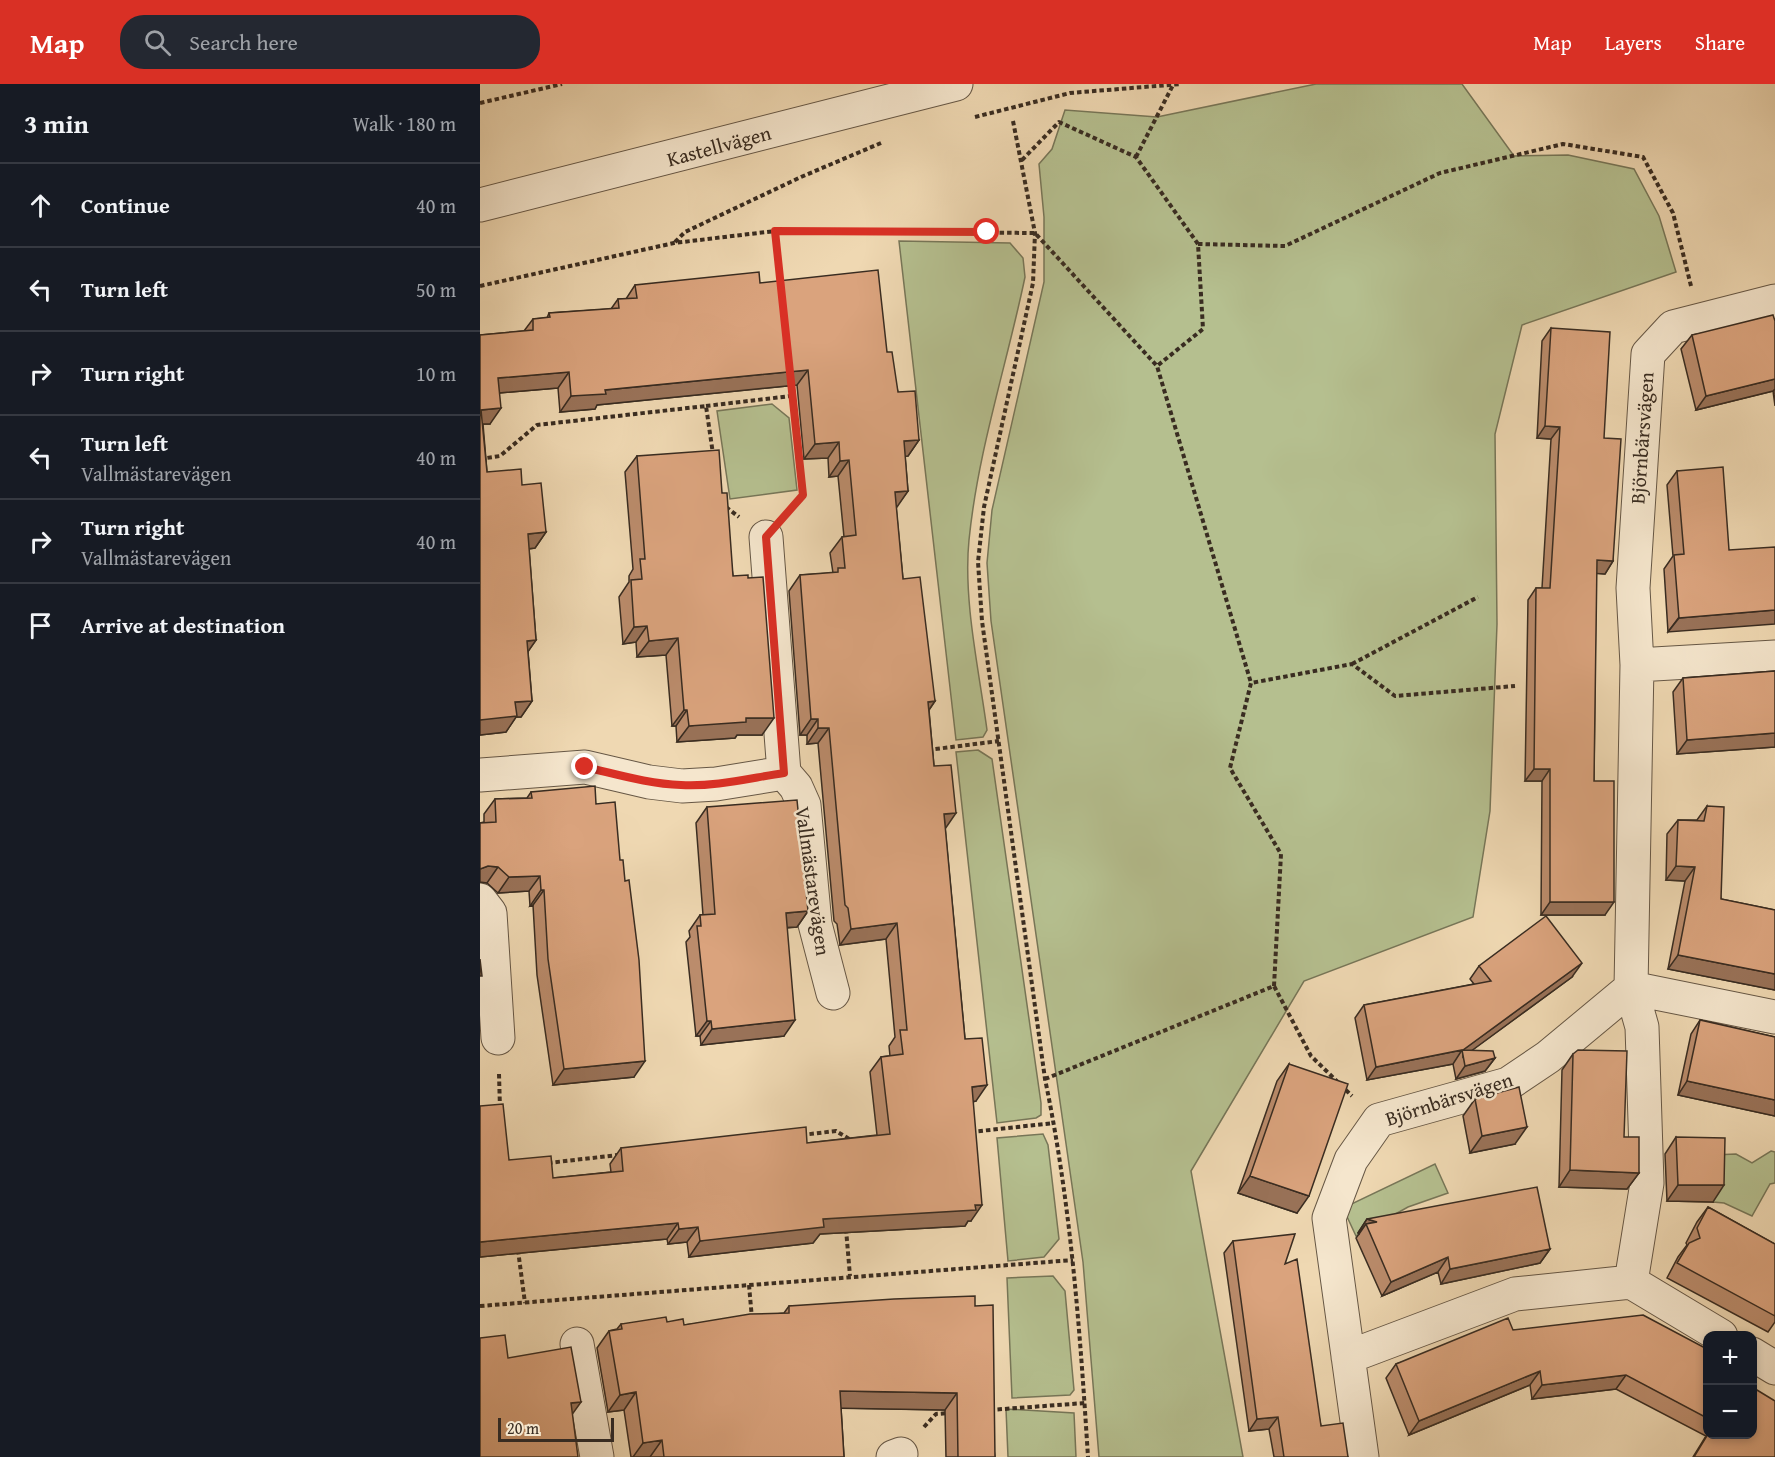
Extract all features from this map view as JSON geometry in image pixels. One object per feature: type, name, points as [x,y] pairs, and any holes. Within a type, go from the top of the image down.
[{"type":"street","name":"Kastellvägen","points":[[480,206],[956,84]]},
{"type":"street","name":"Björnbärsvägen","points":[[1630,1282],[1647,1183],[1642,1028],[1631,988],[1637,665],[1633,588],[1648,354],[1673,327],[1775,301]]},
{"type":"street","name":"Vallmästarevägen","points":[[766,537],[784,773],[796,788],[804,805],[815,924],[832,993]]},
{"type":"street","points":[[1637,665],[1775,657]]},
{"type":"street","points":[[480,775],[585,767],[649,782],[682,786],[716,784],[784,773]]},
{"type":"street","points":[[480,900],[490,913],[498,1038]]},
{"type":"street","name":"Björnbärsvägen","points":[[1362,1457],[1329,1218],[1351,1160],[1379,1120],[1508,1084],[1548,1057],[1631,988]]},
{"type":"street","points":[[1631,988],[1775,1017]]},
{"type":"street","points":[[1348,1357],[1515,1294],[1630,1282],[1714,1331]]},
{"type":"street","points":[[577,1344],[597,1457]]},
{"type":"street","points":[[1757,1357],[1775,1368]]},
{"type":"path","points":[[480,104],[562,84]]},
{"type":"path","points":[[969,118],[1070,93],[1181,84]]},
{"type":"path","points":[[1136,157],[1173,85]]},
{"type":"path","points":[[1013,121],[1035,233],[1033,283],[984,507],[978,562],[982,621],[1045,1079],[1054,1123],[1073,1260],[1088,1457]]},
{"type":"path","points":[[1022,160],[1059,122],[1136,157],[1198,244],[1203,328],[1157,366]]},
{"type":"path","points":[[674,243],[685,232],[801,177],[892,139]]},
{"type":"path","points":[[1198,244],[1286,246],[1440,173],[1563,144],[1643,157],[1673,213],[1699,319]]},
{"type":"path","points":[[775,231],[781,290]]},
{"type":"path","points":[[480,286],[674,243],[775,231],[1035,233],[1157,366],[1251,683],[1230,768],[1281,854],[1274,986],[1311,1056],[1352,1097]]},
{"type":"path","points":[[721,502],[766,537],[803,495],[789,372]]},
{"type":"path","points":[[480,459],[500,456],[537,425],[792,396]]},
{"type":"path","points":[[706,406],[714,460]]},
{"type":"path","points":[[1251,683],[1352,664],[1478,597]]},
{"type":"path","points":[[1352,664],[1395,696],[1515,686]]},
{"type":"path","points":[[917,751],[999,741]]},
{"type":"path","points":[[1045,1079],[1274,986]]},
{"type":"path","points":[[498,1038],[501,1114]]},
{"type":"path","points":[[961,1133],[1054,1123]]},
{"type":"path","points":[[790,1136],[836,1131],[856,1144]]},
{"type":"path","points":[[836,1131],[837,1142]]},
{"type":"path","points":[[540,1164],[630,1154]]},
{"type":"path","points":[[845,1220],[850,1276]]},
{"type":"path","points":[[517,1246],[525,1303]]},
{"type":"path","points":[[480,1306],[1073,1260]]},
{"type":"path","points":[[749,1285],[753,1331]]},
{"type":"path","points":[[982,1410],[1085,1403]]},
{"type":"path","points":[[897,1455],[936,1414],[959,1412]]},
{"type":"green space","points":[[1316,84],[1462,84],[1514,156],[1568,155],[1634,169],[1659,216],[1676,272],[1522,325],[1495,434],[1497,624],[1490,811],[1473,917],[1304,981],[1191,1171],[1243,1457],[1099,1457],[1083,1262],[991,621],[987,563],[992,510],[1044,282],[1044,217],[1039,164],[1052,149],[1065,110],[1157,117]]},
{"type":"green space","points":[[899,241],[1010,243],[1023,258],[1025,277],[986,440],[969,540],[970,611],[987,730],[983,737],[956,740]]},
{"type":"green space","points":[[772,404],[789,418],[797,490],[730,499],[717,411]]},
{"type":"green space","points":[[978,750],[992,759],[1041,1103],[1041,1115],[1036,1118],[997,1123],[956,752]]},
{"type":"green space","points":[[1043,1134],[1048,1145],[1059,1239],[1044,1257],[1008,1261],[997,1138]]},
{"type":"green space","points":[[1771,1151],[1775,1152],[1775,1183],[1770,1184],[1752,1216],[1724,1203],[1713,1202],[1713,1155],[1736,1154],[1752,1163]]},
{"type":"green space","points":[[1435,1164],[1448,1193],[1408,1207],[1356,1236],[1343,1208]]},
{"type":"green space","points":[[1053,1276],[1065,1291],[1074,1390],[1070,1395],[1012,1398],[1007,1278]]},
{"type":"green space","points":[[1006,1409],[1074,1413],[1076,1457],[1008,1457]]},
{"type":"building","points":[[878,270],[887,352],[892,352],[898,392],[915,391],[919,440],[904,441],[908,491],[895,492],[903,579],[920,577],[935,701],[928,702],[934,766],[951,765],[956,813],[944,814],[965,1039],[982,1038],[987,1085],[972,1087],[982,1205],[975,1205],[976,1210],[823,1219],[824,1227],[700,1241],[698,1227],[679,1229],[678,1223],[480,1242],[480,1106],[503,1104],[509,1160],[551,1156],[553,1178],[623,1171],[621,1148],[806,1127],[807,1143],[890,1134],[881,1057],[903,1054],[900,1030],[907,1030],[897,923],[851,929],[848,908],[845,905],[829,728],[818,728],[818,719],[811,719],[800,575],[838,572],[838,568],[845,568],[842,537],[856,535],[849,460],[840,461],[839,442],[815,444],[808,370],[605,390],[606,394],[571,396],[569,372],[498,378],[501,408],[481,410],[487,472],[521,469],[522,485],[541,483],[546,532],[528,534],[536,640],[527,641],[532,701],[515,702],[517,716],[480,720],[480,335],[533,330],[533,319],[550,317],[549,313],[619,308],[618,299],[637,298],[635,285],[759,272],[760,283]]},
{"type":"building","points":[[1773,315],[1775,321],[1775,379],[1706,396],[1692,335]]},
{"type":"building","points":[[1551,328],[1610,332],[1604,438],[1621,439],[1613,561],[1597,560],[1594,781],[1614,781],[1614,902],[1550,902],[1550,769],[1534,769],[1536,588],[1550,588],[1560,427],[1545,426]]},
{"type":"building","points":[[719,450],[722,493],[727,493],[733,576],[763,577],[774,718],[746,718],[746,722],[689,726],[687,710],[684,710],[678,638],[649,641],[647,626],[634,627],[631,580],[642,579],[640,559],[645,559],[637,456]]},
{"type":"building","points":[[1723,467],[1729,550],[1775,547],[1775,610],[1679,618],[1674,555],[1684,554],[1677,471]]},
{"type":"building","points":[[1775,671],[1775,733],[1687,740],[1683,678]]},
{"type":"building","points":[[595,786],[596,804],[615,802],[620,860],[623,860],[625,881],[629,880],[639,960],[645,1061],[564,1069],[548,959],[544,890],[541,890],[540,876],[509,877],[498,867],[488,866],[480,869],[480,823],[496,822],[495,799],[532,798],[531,792]]},
{"type":"building","points":[[797,800],[808,911],[786,913],[795,1020],[712,1029],[711,1021],[707,1021],[697,926],[701,926],[700,915],[715,914],[707,807]]},
{"type":"building","points":[[1707,806],[1724,807],[1721,899],[1775,910],[1775,974],[1678,955],[1695,867],[1676,866],[1678,820],[1704,821]]},
{"type":"building","points":[[1546,916],[1582,963],[1463,1050],[1493,1051],[1495,1058],[1465,1066],[1462,1050],[1376,1067],[1364,1005],[1491,981],[1479,966]]},
{"type":"building","points":[[1700,1020],[1775,1037],[1775,1100],[1687,1081]]},
{"type":"building","points":[[1578,1050],[1627,1051],[1624,1137],[1639,1137],[1639,1173],[1570,1170],[1573,1054]]},
{"type":"building","points":[[1289,1064],[1348,1084],[1309,1196],[1250,1176]]},
{"type":"building","points":[[1519,1087],[1527,1127],[1482,1136],[1475,1099]]},
{"type":"building","points":[[1676,1137],[1725,1138],[1724,1185],[1678,1185]]},
{"type":"building","points":[[1537,1187],[1550,1249],[1450,1269],[1448,1257],[1391,1282],[1366,1224],[1377,1222],[1367,1219]]},
{"type":"building","points":[[1708,1207],[1775,1244],[1775,1316],[1677,1263],[1689,1243],[1700,1238],[1697,1228]]},
{"type":"building","points":[[1295,1234],[1285,1264],[1297,1259],[1321,1426],[1343,1423],[1348,1457],[1284,1457],[1278,1417],[1257,1419],[1233,1241]]},
{"type":"building","points":[[975,1296],[975,1306],[993,1305],[995,1457],[958,1457],[957,1393],[840,1391],[844,1457],[664,1457],[662,1440],[643,1443],[636,1392],[620,1395],[609,1331],[622,1329],[621,1324],[666,1317],[667,1322],[683,1319],[684,1325],[750,1314],[789,1313],[789,1306]]},
{"type":"building","points":[[1643,1315],[1703,1347],[1703,1416],[1626,1375],[1542,1385],[1540,1371],[1419,1421],[1396,1364],[1508,1318],[1513,1330]]},
{"type":"building","points":[[505,1335],[508,1358],[571,1347],[581,1402],[571,1403],[578,1457],[480,1457],[480,1338]]},
{"type":"building","points":[[1757,1390],[1775,1401],[1775,1457],[1694,1457],[1705,1439],[1757,1439]]},
{"type":"route","points":[[585,767],[649,782],[682,786],[716,784],[784,773],[766,537],[803,495],[775,231],[987,232]]}]
